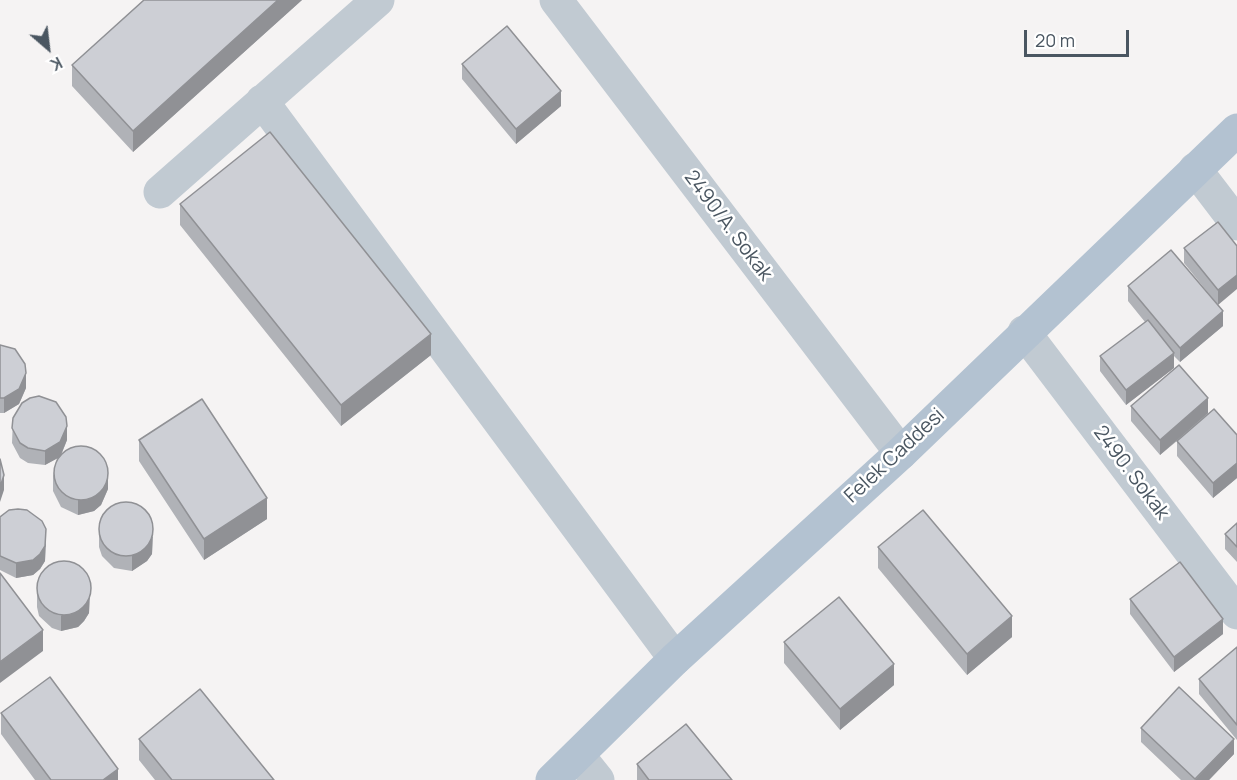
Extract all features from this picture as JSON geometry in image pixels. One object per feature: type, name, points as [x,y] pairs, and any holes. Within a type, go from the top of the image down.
[{"type":"main road","name":"Felek Caddesi","points":[[552,780],[675,659],[901,453],[1024,332],[1237,130]]},
{"type":"street","points":[[160,192],[378,0]]},
{"type":"street","name":"2490/A. Sokak","points":[[556,0],[901,453]]},
{"type":"street","points":[[262,101],[675,659]]},
{"type":"street","points":[[1195,169],[1237,224]]},
{"type":"street","name":"2490. Sokak","points":[[1024,332],[1237,613]]},
{"type":"street","points":[[578,755],[598,780]]},
{"type":"building","points":[[144,0],[278,0],[133,131],[72,65]]},
{"type":"building","points":[[507,26],[561,91],[516,129],[462,64]]},
{"type":"building","points":[[270,132],[431,334],[341,405],[180,204]]},
{"type":"building","points":[[1218,222],[1237,246],[1237,275],[1218,290],[1184,248]]},
{"type":"building","points":[[1171,250],[1223,311],[1180,348],[1128,286]]},
{"type":"building","points":[[1148,320],[1174,353],[1126,390],[1100,356]]},
{"type":"building","points":[[0,345],[15,349],[25,364],[26,373],[19,389],[4,398],[0,398]]},
{"type":"building","points":[[1179,365],[1208,398],[1160,440],[1131,406]]},
{"type":"building","points":[[39,396],[56,402],[66,417],[67,426],[60,442],[45,451],[28,448],[20,443],[12,428],[13,418],[22,403]]},
{"type":"building","points":[[202,399],[267,498],[204,539],[139,440]]},
{"type":"building","points":[[1214,409],[1237,435],[1237,463],[1213,483],[1177,441]]},
{"type":"building","points":[[81,446],[91,448],[100,454],[106,463],[108,473],[106,483],[100,492],[91,498],[81,500],[71,498],[62,492],[56,483],[54,473],[56,463],[62,454],[71,448]]},
{"type":"building","points":[[0,459],[4,475],[0,487]]},
{"type":"building","points":[[126,502],[136,504],[145,510],[151,519],[153,529],[151,539],[145,548],[136,554],[126,556],[116,554],[107,548],[101,539],[99,529],[101,519],[107,510],[116,504]]},
{"type":"building","points":[[9,510],[27,510],[42,521],[46,529],[45,546],[40,554],[33,560],[16,563],[0,556],[0,517]]},
{"type":"building","points":[[923,510],[1012,616],[967,654],[878,547]]},
{"type":"building","points":[[1237,523],[1237,547],[1225,534]]},
{"type":"building","points":[[64,561],[74,563],[83,569],[89,578],[91,588],[89,598],[83,607],[74,613],[64,615],[54,613],[45,607],[39,598],[37,588],[39,578],[45,569],[54,563]]},
{"type":"building","points":[[1180,562],[1223,619],[1174,657],[1130,599]]},
{"type":"building","points":[[0,573],[43,630],[0,662]]},
{"type":"building","points":[[839,597],[894,664],[840,709],[784,642]]},
{"type":"building","points":[[1237,647],[1237,725],[1199,679]]},
{"type":"building","points":[[50,677],[118,769],[103,780],[51,780],[1,713]]},
{"type":"building","points":[[1179,687],[1234,739],[1195,779],[1141,728]]},
{"type":"building","points":[[200,689],[274,780],[172,780],[139,739]]},
{"type":"building","points":[[686,724],[732,780],[649,780],[637,764]]}]
